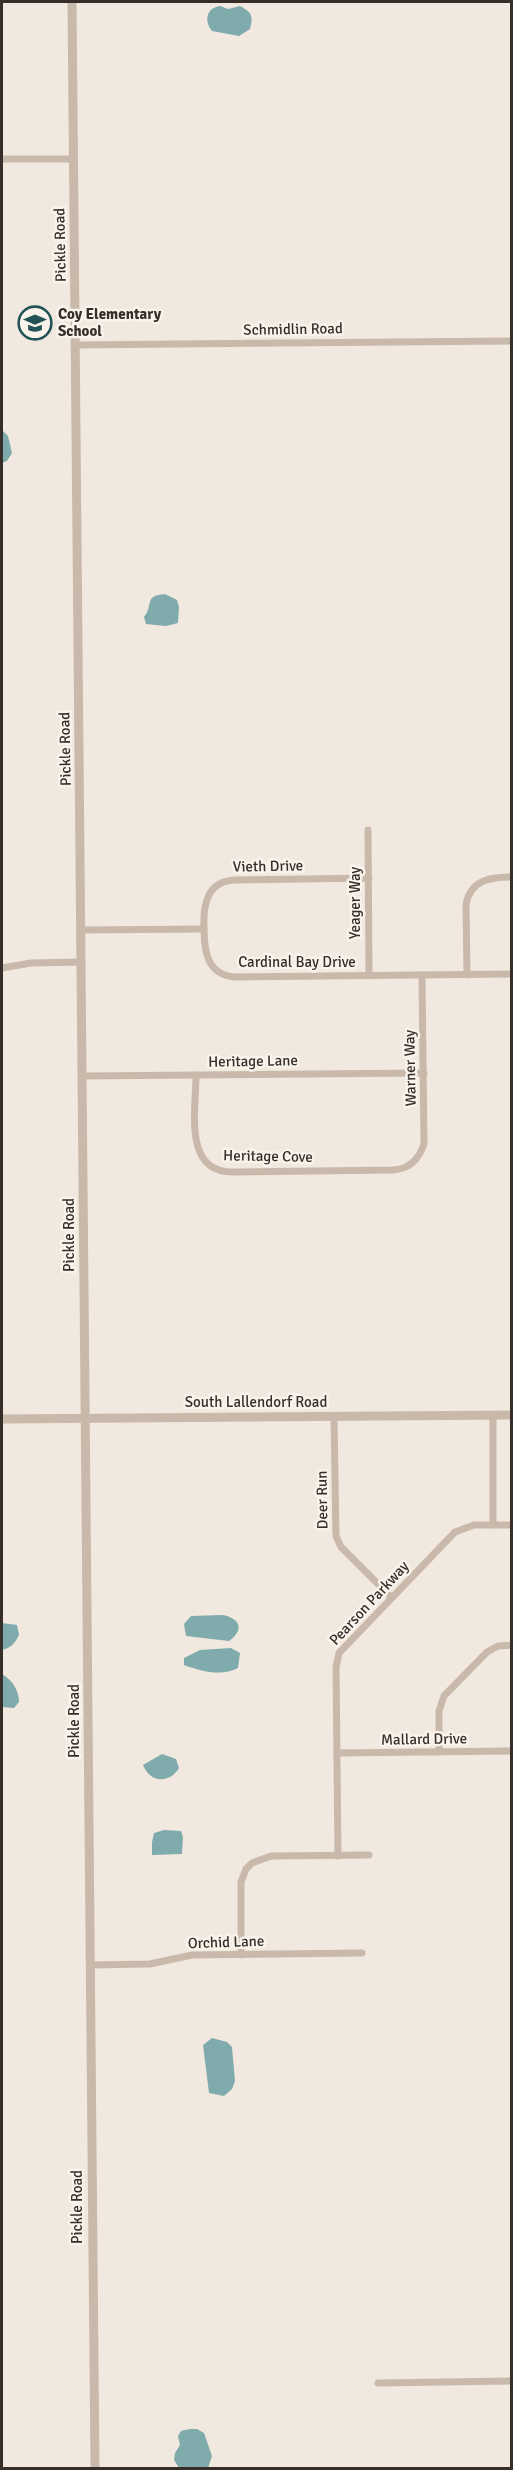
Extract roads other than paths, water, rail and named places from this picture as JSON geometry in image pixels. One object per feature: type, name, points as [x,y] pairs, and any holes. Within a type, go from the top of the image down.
[{"type":"street","name":"Pickle Road","points":[[72,2],[95,2469]]},
{"type":"street","points":[[2,159],[74,159]]},
{"type":"street","name":"Schmidlin Road","points":[[76,345],[512,341]]},
{"type":"street","name":"Yeager Way","points":[[368,830],[369,975]]},
{"type":"street","points":[[467,975],[466,905],[469,894],[485,879],[512,877]]},
{"type":"street","name":"Vieth Drive","points":[[204,929],[205,900],[212,890],[225,881],[369,878]]},
{"type":"street","points":[[82,930],[204,929]]},
{"type":"street","name":"Cardinal Bay Drive","points":[[204,929],[206,956],[212,967],[223,975],[235,977],[512,974]]},
{"type":"street","points":[[2,968],[31,963],[82,962]]},
{"type":"street","name":"Warner Way","points":[[418,1158],[424,1144],[422,975]]},
{"type":"street","name":"Heritage Lane","points":[[82,1076],[423,1073]]},
{"type":"street","name":"Heritage Cove","points":[[196,1075],[197,1148],[204,1161],[215,1169],[227,1172],[393,1170],[408,1166],[418,1158]]},
{"type":"street","points":[[493,1415],[493,1525]]},
{"type":"street","name":"South Lallendorf Road","points":[[2,1419],[512,1415]]},
{"type":"street","name":"Deer Run","points":[[334,1417],[336,1536],[344,1550],[392,1597]]},
{"type":"street","name":"Pearson Parkway","points":[[338,1856],[337,1656],[346,1643],[457,1531],[469,1526],[512,1525]]},
{"type":"street","points":[[440,1752],[439,1711],[444,1696],[487,1652],[497,1646],[512,1645]]},
{"type":"street","name":"Mallard Drive","points":[[337,1753],[512,1751]]},
{"type":"street","points":[[241,1954],[241,1882],[246,1869],[252,1863],[267,1856],[369,1855]]},
{"type":"street","name":"Orchid Lane","points":[[91,1965],[150,1964],[192,1955],[362,1953]]},
{"type":"street","points":[[378,2383],[512,2381]]},
{"type":"water","points":[[220,6],[228,9],[240,6],[247,10],[252,20],[250,29],[239,36],[212,31],[207,19],[209,12]]},
{"type":"water","points":[[2,430],[8,436],[12,453],[7,461],[2,463]]},
{"type":"water","points":[[165,594],[177,600],[178,623],[166,626],[146,624],[144,617],[151,599]]},
{"type":"water","points":[[223,1615],[234,1619],[238,1625],[237,1633],[229,1641],[186,1636],[184,1624],[191,1616]]},
{"type":"water","points":[[2,1623],[17,1625],[19,1635],[12,1645],[2,1650]]},
{"type":"water","points":[[231,1648],[240,1653],[238,1668],[232,1671],[211,1672],[184,1665],[184,1658],[200,1650]]},
{"type":"water","points":[[2,1674],[12,1682],[18,1693],[19,1702],[14,1708],[2,1707]]},
{"type":"water","points":[[162,1754],[176,1759],[179,1768],[165,1779],[150,1775],[143,1765]]},
{"type":"water","points":[[164,1830],[181,1831],[182,1854],[152,1855],[154,1833]]},
{"type":"water","points":[[212,2038],[227,2042],[232,2047],[235,2081],[232,2089],[224,2096],[209,2093],[203,2045]]},
{"type":"water","points":[[197,2429],[204,2433],[212,2456],[208,2468],[179,2468],[174,2460],[180,2445],[178,2436],[181,2431]]},
{"type":"place","name":"Coy Elementary School","points":[[35,323]]}]
